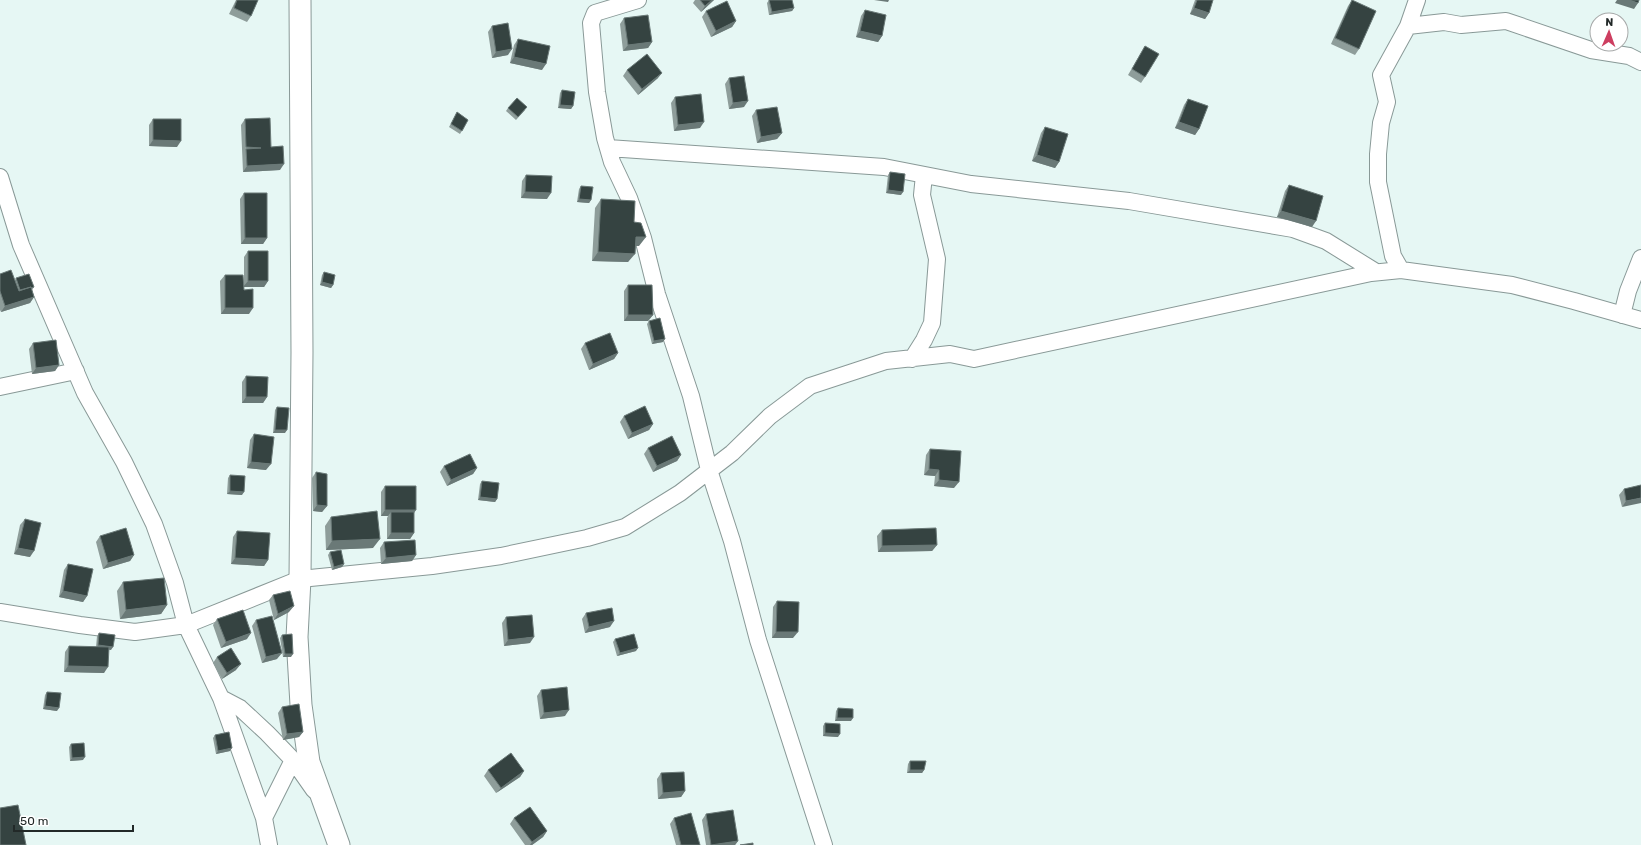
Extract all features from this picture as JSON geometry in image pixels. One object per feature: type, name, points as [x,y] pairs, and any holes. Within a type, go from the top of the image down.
[{"type":"street","points":[[300,0],[302,344],[300,579],[297,637],[301,705],[309,762],[339,845]]},
{"type":"street","points":[[638,0],[595,13],[591,22],[597,92],[605,138],[643,238],[657,294],[691,396],[709,470],[732,541],[773,691],[824,845]]},
{"type":"street","points":[[1401,270],[1393,256],[1383,213],[1378,182],[1378,154],[1381,123],[1387,102],[1381,75],[1408,26],[1417,0]]},
{"type":"street","points":[[1408,26],[1444,22],[1461,25],[1506,21],[1591,50],[1629,56],[1641,62]]},
{"type":"street","points":[[608,148],[884,167],[971,184],[1129,200],[1293,229],[1326,241],[1376,272]]},
{"type":"street","points":[[912,359],[924,340],[932,323],[937,259],[922,195],[924,175]]},
{"type":"street","points":[[0,177],[21,245],[85,393],[124,462],[154,524],[175,583],[186,624],[221,698],[264,818],[269,845]]},
{"type":"street","points":[[1622,315],[1628,290],[1641,258]]},
{"type":"street","points":[[0,612],[135,632],[186,624],[300,579],[432,566],[501,556],[587,538],[625,527],[680,493],[732,453],[770,416],[810,386],[886,361],[950,354],[974,359],[1376,272],[1401,270],[1512,285],[1574,300],[1641,320]]},
{"type":"street","points":[[0,387],[76,372]]},
{"type":"street","points":[[221,698],[240,708],[267,733],[293,760],[322,801]]},
{"type":"street","points":[[264,818],[293,760]]},
{"type":"building","points":[[237,0],[258,0],[251,16],[234,8]]},
{"type":"building","points":[[700,0],[712,0],[705,6]]},
{"type":"building","points":[[769,0],[792,0],[794,8],[772,12]]},
{"type":"building","points":[[1197,0],[1213,0],[1209,13],[1194,8]]},
{"type":"building","points":[[1352,0],[1376,11],[1359,49],[1335,38]]},
{"type":"building","points":[[1629,0],[1639,0],[1638,3]]},
{"type":"building","points":[[727,1],[736,21],[716,31],[706,11]]},
{"type":"building","points":[[865,10],[886,15],[882,36],[860,31]]},
{"type":"building","points":[[648,15],[652,42],[628,45],[624,18]]},
{"type":"building","points":[[508,23],[512,49],[496,52],[492,26]]},
{"type":"building","points":[[518,39],[550,46],[546,64],[514,57]]},
{"type":"building","points":[[1145,46],[1159,54],[1145,77],[1132,69]]},
{"type":"building","points":[[647,54],[662,73],[642,89],[627,70]]},
{"type":"building","points":[[744,76],[748,101],[733,103],[729,78]]},
{"type":"building","points":[[562,90],[575,92],[573,106],[560,105]]},
{"type":"building","points":[[701,94],[704,122],[678,125],[675,97]]},
{"type":"building","points":[[517,98],[527,107],[518,117],[508,108]]},
{"type":"building","points":[[1188,99],[1208,106],[1199,129],[1179,122]]},
{"type":"building","points":[[777,107],[782,133],[761,137],[756,110]]},
{"type":"building","points":[[457,112],[468,120],[462,131],[451,124]]},
{"type":"building","points":[[270,118],[271,147],[283,146],[284,164],[247,166],[246,149],[261,148],[246,147],[245,119]]},
{"type":"building","points":[[153,119],[181,119],[181,141],[153,140]]},
{"type":"building","points":[[1045,127],[1068,134],[1059,162],[1037,155]]},
{"type":"building","points":[[890,172],[905,174],[903,192],[888,190]]},
{"type":"building","points":[[526,175],[552,176],[551,193],[525,192]]},
{"type":"building","points":[[1289,185],[1323,196],[1316,221],[1281,211]]},
{"type":"building","points":[[581,186],[593,187],[591,200],[579,199]]},
{"type":"building","points":[[244,193],[267,193],[267,238],[245,238]]},
{"type":"building","points":[[601,199],[635,201],[634,222],[641,223],[646,237],[636,237],[635,254],[598,252]]},
{"type":"building","points":[[248,251],[268,251],[268,281],[248,281]]},
{"type":"building","points":[[11,270],[19,291],[31,287],[34,297],[5,306],[0,291],[0,274]]},
{"type":"building","points":[[324,272],[335,275],[333,285],[322,282]]},
{"type":"building","points":[[29,274],[34,287],[20,290],[16,278]]},
{"type":"building","points":[[225,275],[243,275],[244,290],[253,289],[253,308],[225,308]]},
{"type":"building","points":[[628,285],[652,285],[653,315],[628,315]]},
{"type":"building","points":[[660,318],[665,339],[654,341],[649,321]]},
{"type":"building","points":[[610,333],[618,353],[593,364],[585,343]]},
{"type":"building","points":[[56,340],[59,365],[36,368],[33,343]]},
{"type":"building","points":[[246,376],[268,377],[267,397],[246,397]]},
{"type":"building","points":[[645,406],[653,424],[632,433],[624,416]]},
{"type":"building","points":[[277,407],[289,408],[287,430],[275,430]]},
{"type":"building","points":[[254,434],[274,437],[271,464],[251,462]]},
{"type":"building","points":[[672,436],[681,455],[657,466],[648,448]]},
{"type":"building","points":[[930,449],[961,451],[959,482],[939,480],[939,470],[929,469]]},
{"type":"building","points":[[470,454],[477,468],[451,480],[444,466]]},
{"type":"building","points":[[316,472],[327,474],[327,506],[317,505]]},
{"type":"building","points":[[230,475],[245,476],[244,492],[230,491]]},
{"type":"building","points":[[482,481],[499,483],[497,499],[480,497]]},
{"type":"building","points":[[1641,485],[1641,498],[1626,501],[1624,489]]},
{"type":"building","points":[[385,486],[416,486],[416,510],[385,510]]},
{"type":"building","points":[[377,511],[380,539],[332,541],[331,517]]},
{"type":"building","points":[[391,512],[414,512],[414,533],[391,533]]},
{"type":"building","points":[[25,519],[41,523],[34,551],[18,548]]},
{"type":"building","points":[[126,528],[134,555],[108,563],[100,536]]},
{"type":"building","points":[[936,528],[937,545],[882,546],[882,530]]},
{"type":"building","points":[[237,531],[270,533],[268,560],[235,558]]},
{"type":"building","points":[[415,540],[416,555],[386,558],[384,542]]},
{"type":"building","points":[[341,550],[344,564],[334,567],[330,552]]},
{"type":"building","points":[[68,564],[93,569],[87,596],[63,591]]},
{"type":"building","points":[[164,578],[167,605],[126,610],[123,582]]},
{"type":"building","points":[[290,591],[294,606],[278,614],[273,595]]},
{"type":"building","points":[[777,601],[799,602],[798,632],[776,632]]},
{"type":"building","points":[[612,608],[614,621],[589,627],[586,613]]},
{"type":"building","points":[[243,610],[251,633],[226,642],[217,619]]},
{"type":"building","points":[[532,615],[534,637],[508,640],[506,617]]},
{"type":"building","points":[[272,616],[282,653],[266,657],[256,620]]},
{"type":"building","points":[[99,633],[115,635],[113,647],[98,645]]},
{"type":"building","points":[[292,634],[293,654],[285,654],[282,635]]},
{"type":"building","points":[[634,634],[638,648],[620,653],[615,639]]},
{"type":"building","points":[[69,646],[109,647],[108,667],[68,666]]},
{"type":"building","points":[[231,648],[241,664],[227,673],[217,657]]},
{"type":"building","points":[[567,687],[569,710],[544,713],[541,690]]},
{"type":"building","points":[[47,692],[61,693],[59,708],[45,706]]},
{"type":"building","points":[[299,704],[303,732],[287,734],[282,707]]},
{"type":"building","points":[[838,708],[853,709],[853,718],[837,718]]},
{"type":"building","points":[[825,723],[840,724],[840,734],[825,733]]},
{"type":"building","points":[[229,732],[232,748],[218,751],[215,735]]},
{"type":"building","points":[[84,743],[85,757],[72,758],[71,744]]},
{"type":"building","points":[[511,753],[524,771],[501,788],[488,770]]},
{"type":"building","points":[[910,761],[926,761],[924,770],[910,770]]},
{"type":"building","points":[[684,772],[685,791],[663,793],[661,773]]},
{"type":"building","points":[[18,805],[26,845],[0,845],[0,808]]},
{"type":"building","points":[[530,807],[547,831],[532,842],[514,818]]},
{"type":"building","points":[[733,810],[738,841],[711,845],[706,814]]},
{"type":"building","points":[[691,813],[700,845],[681,845],[674,818]]},
{"type":"building","points":[[753,843],[753,845],[740,845]]}]
